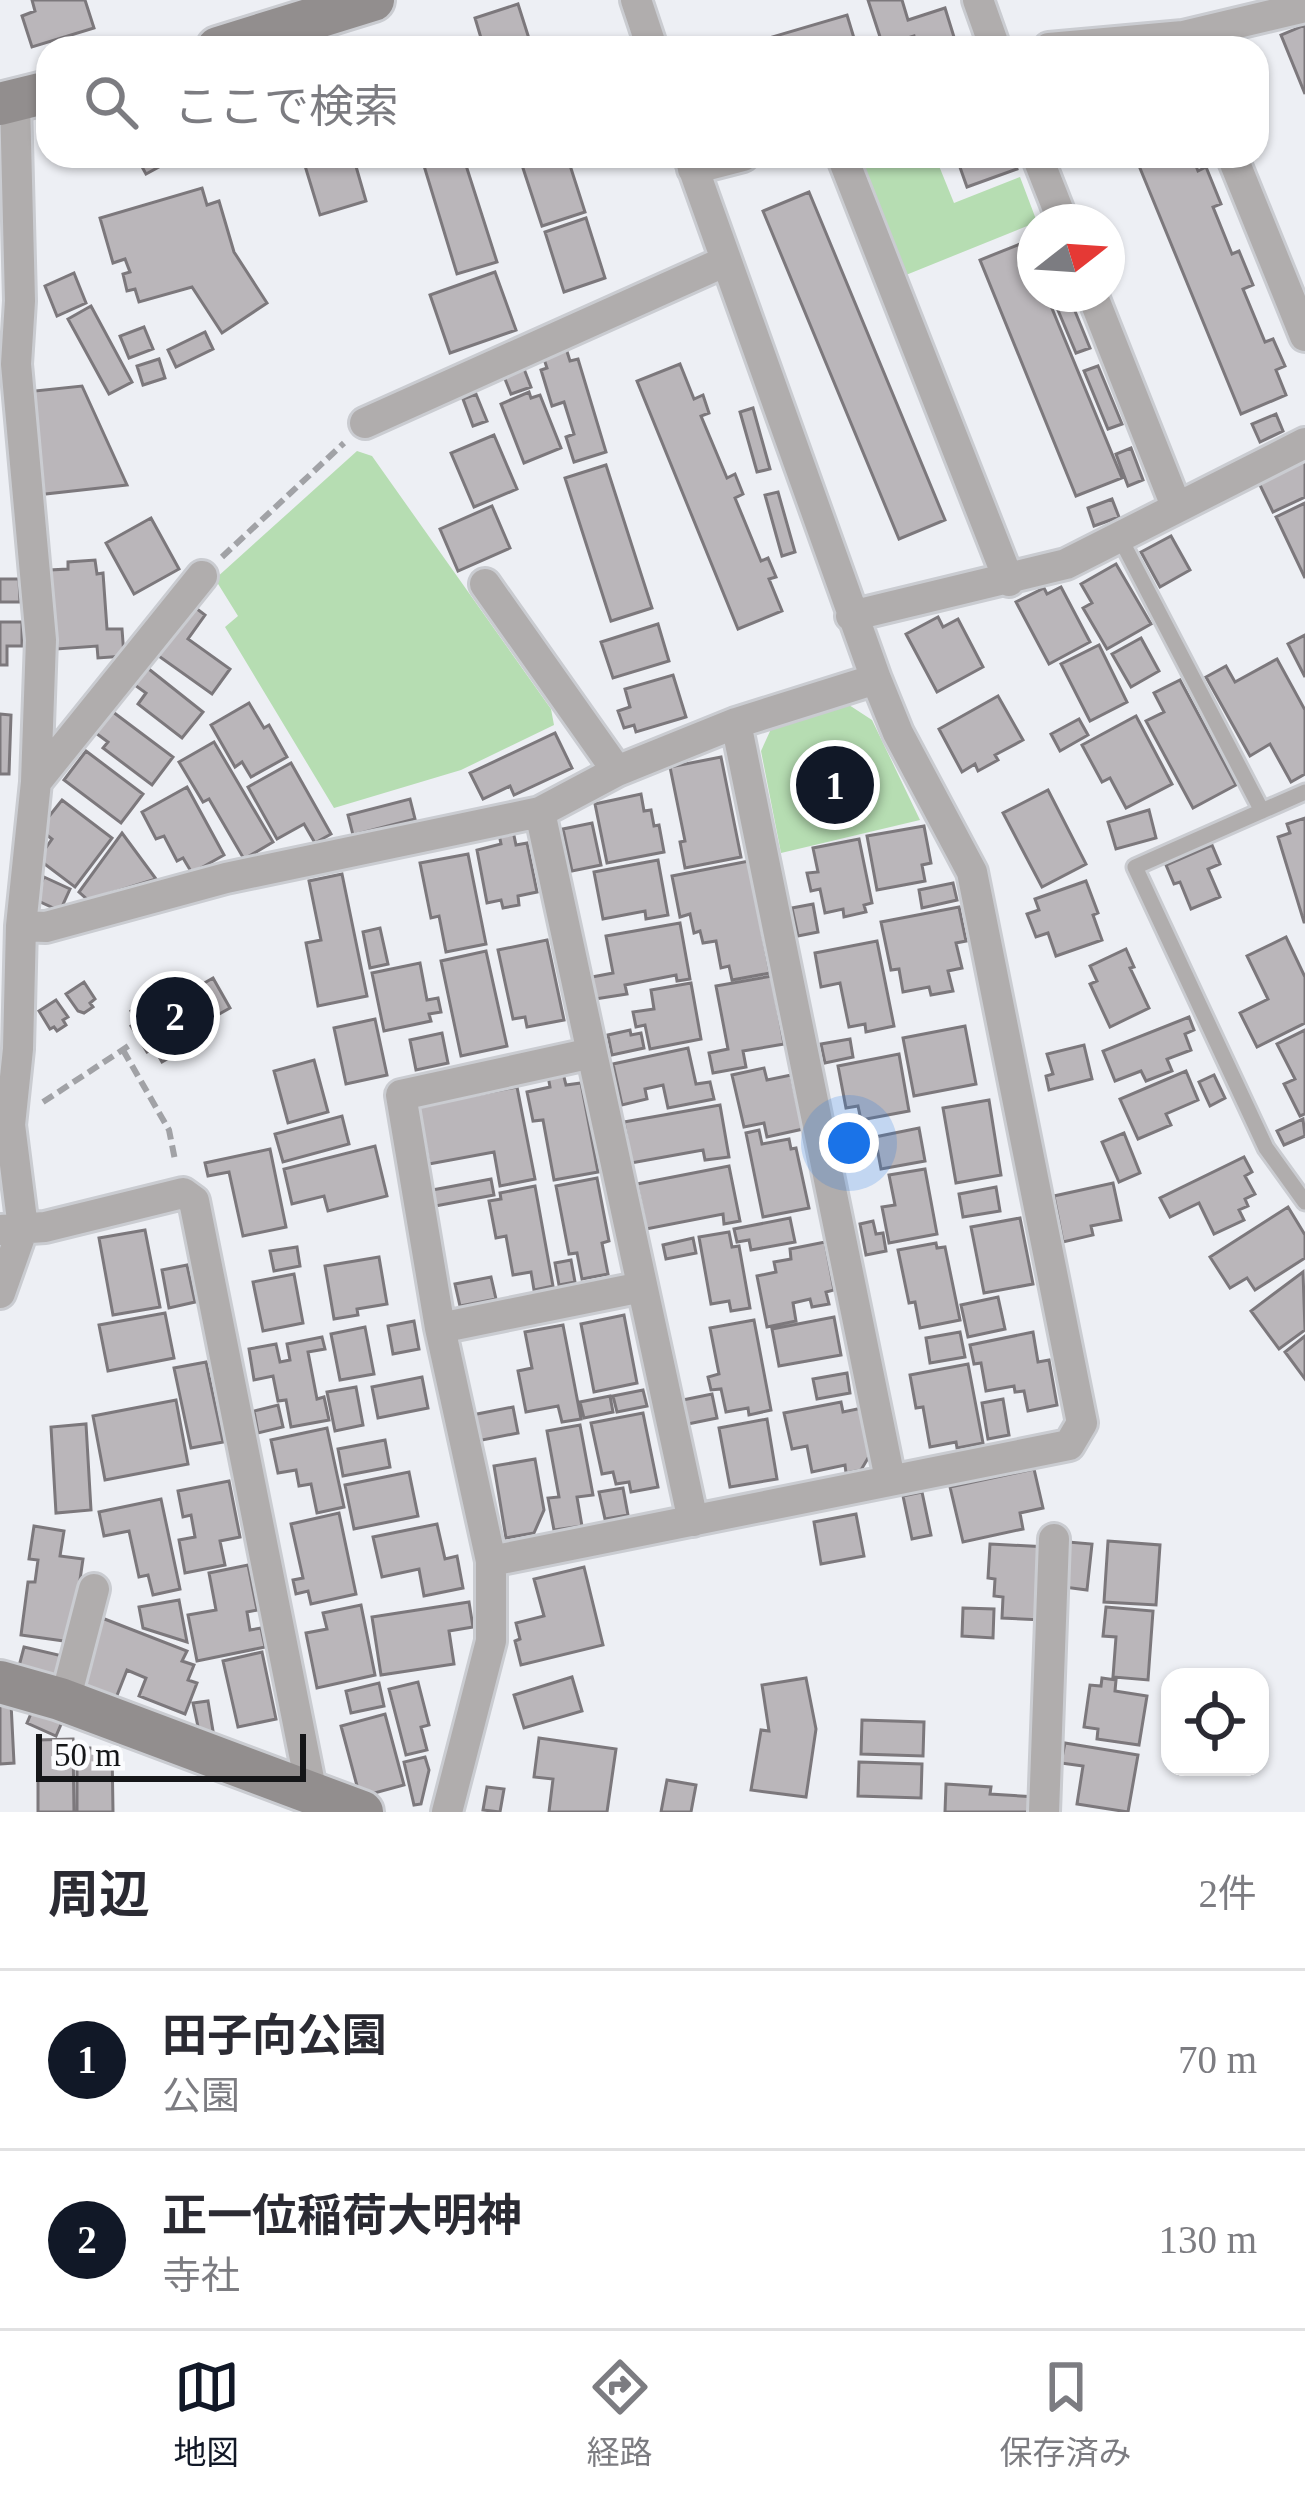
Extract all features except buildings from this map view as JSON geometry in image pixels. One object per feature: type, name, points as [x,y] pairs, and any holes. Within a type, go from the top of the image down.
[{"type":"street","points":[[257,36],[373,0]]},
{"type":"street","points":[[636,0],[648,36]]},
{"type":"street","points":[[978,0],[991,36]]},
{"type":"street","points":[[1207,36],[1305,8]]},
{"type":"street","points":[[0,1293],[12,1229],[10,1125],[18,1049],[21,926],[36,782],[41,640],[13,478],[21,99]]},
{"type":"street","points":[[491,1561],[1069,1445],[1082,1423],[972,872],[898,733],[851,616],[693,168]]},
{"type":"street","points":[[847,168],[1009,580]]},
{"type":"street","points":[[1042,168],[1057,204]]},
{"type":"street","points":[[1237,168],[1305,336]]},
{"type":"street","points":[[364,423],[727,261]]},
{"type":"street","points":[[1099,312],[1176,506]]},
{"type":"street","points":[[851,616],[1066,564],[1305,443]]},
{"type":"street","points":[[36,782],[202,576]]},
{"type":"street","points":[[485,584],[617,771]]},
{"type":"street","points":[[21,926],[46,927],[226,878],[541,812],[617,771],[736,724],[876,679]]},
{"type":"street","points":[[736,724],[890,1479]]},
{"type":"street","points":[[541,812],[693,1521]]},
{"type":"street","points":[[447,1812],[491,1641],[491,1561],[440,1328],[400,1095],[592,1054]]},
{"type":"street","points":[[12,1229],[45,1227],[183,1193],[194,1202],[312,1794]]},
{"type":"street","points":[[440,1328],[642,1287]]},
{"type":"street","points":[[1044,1812],[1054,1539]]},
{"type":"street","points":[[65,1701],[94,1589]]},
{"type":"street","points":[[0,1682],[65,1701],[362,1812]]},
{"type":"lane","points":[[1119,536],[1262,811]]},
{"type":"lane","points":[[1305,792],[1135,867],[1266,1148],[1305,1202]]},
{"type":"path","points":[[202,576],[364,423]]},
{"type":"path","points":[[10,1125],[127,1048],[169,1130],[183,1193]]},
{"type":"green space","points":[[859,168],[940,168],[954,203],[1020,177],[1030,204],[1017,204],[1017,230],[901,277]]},
{"type":"green space","points":[[357,451],[372,456],[551,709],[554,725],[461,770],[334,808],[225,627],[238,616],[215,579]]},
{"type":"green space","points":[[849,705],[872,720],[920,820],[781,853],[761,751],[771,729]]},
{"type":"place","name":"田子向公園","points":[[835,785]]},
{"type":"place","name":"正一位稲荷大明神","points":[[175,1016]]}]
